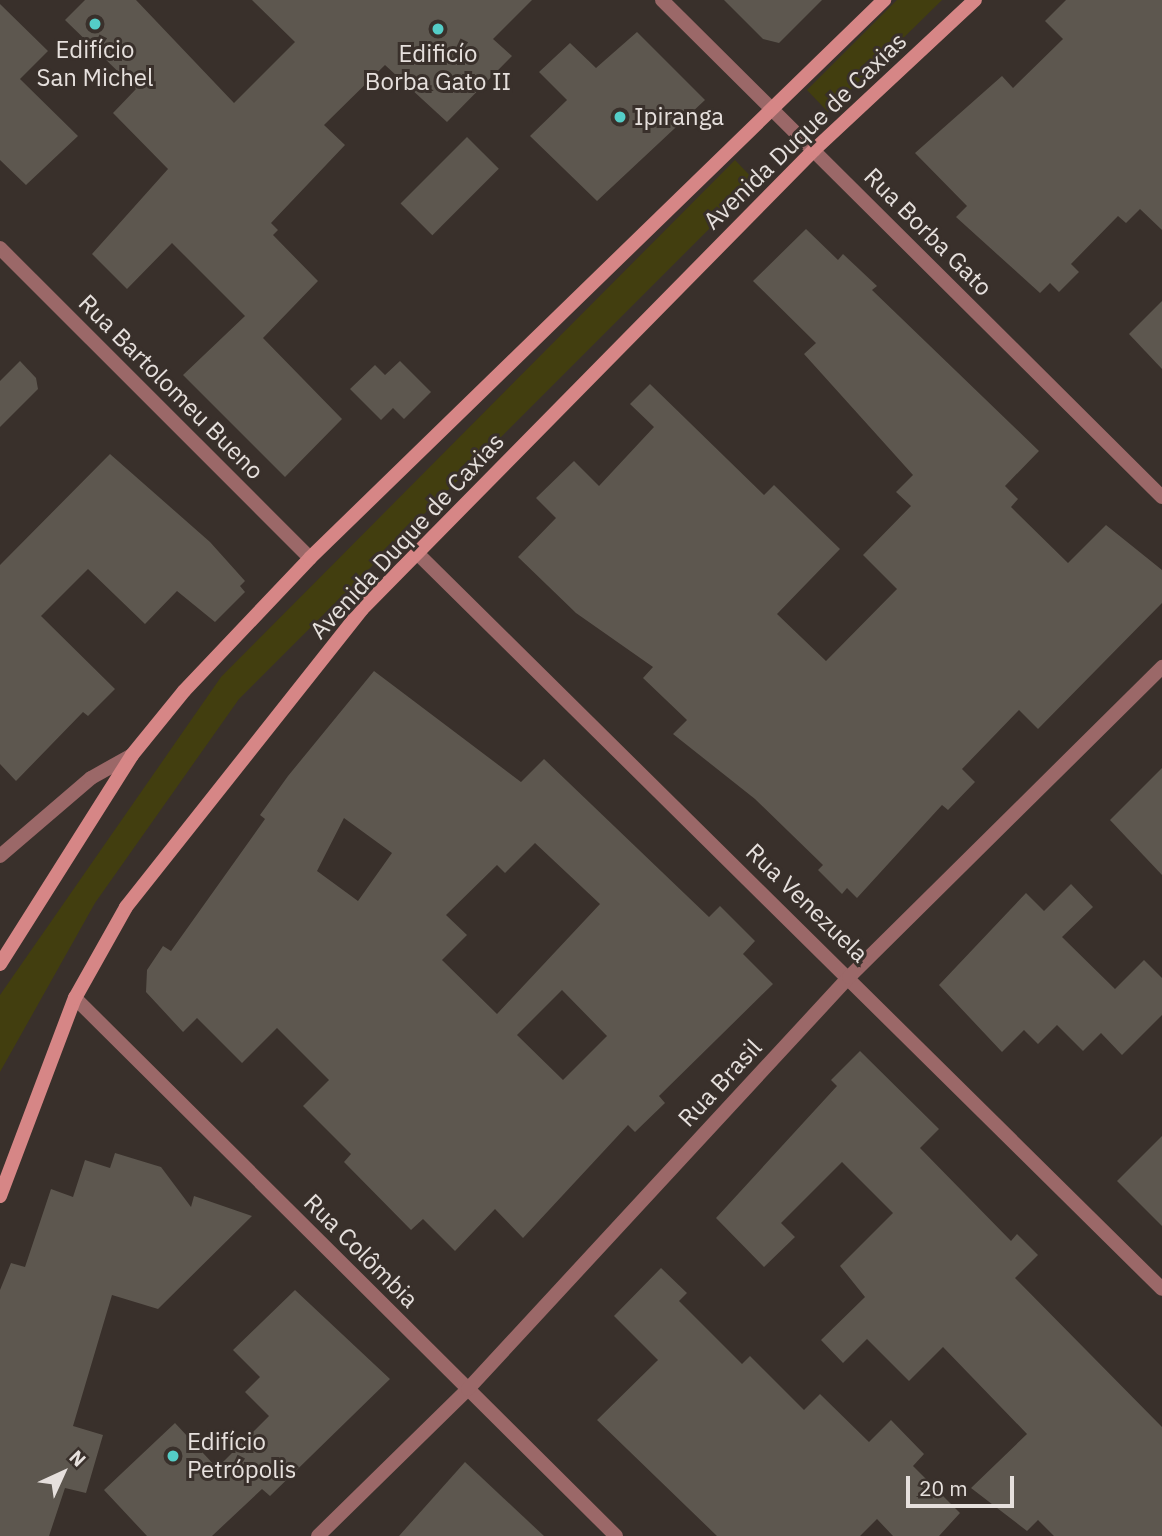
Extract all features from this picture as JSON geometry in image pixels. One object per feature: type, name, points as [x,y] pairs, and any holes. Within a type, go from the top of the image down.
[{"type":"main road","name":"Avenida Duque de Caxias","points":[[0,964],[132,755],[184,691],[310,558],[775,111],[884,0]]},
{"type":"main road","name":"Avenida Duque de Caxias","points":[[0,1196],[75,998],[126,907],[362,609],[814,150],[975,0]]},
{"type":"street","name":"Rua Borba Gato","points":[[662,0],[1162,497]]},
{"type":"street","name":"Rua Bartolomeu Bueno","points":[[0,248],[310,558]]},
{"type":"street","name":"Rua Venezuela","points":[[416,553],[849,977],[1162,1289]]},
{"type":"street","name":"Rua Brasil","points":[[318,1536],[468,1388],[849,977],[1162,667]]},
{"type":"street","points":[[0,856],[81,785],[132,755]]},
{"type":"street","name":"Rua Colômbia","points":[[75,998],[616,1536]]},
{"type":"shaded area","points":[[897,0],[942,0],[828,112],[807,90]]},
{"type":"shaded area","points":[[735,160],[756,182],[239,699],[95,903],[0,1072],[0,995],[221,677]]},
{"type":"building","points":[[85,0],[136,0],[234,103],[295,42],[252,0],[532,0],[493,39],[512,56],[447,122],[385,65],[324,125],[345,145],[271,223],[278,230],[273,235],[318,281],[263,338],[342,419],[285,477],[183,375],[245,316],[172,243],[127,289],[92,254],[168,169],[113,113],[136,89],[65,20]]},
{"type":"building","points":[[724,0],[822,0],[779,43],[763,39]]},
{"type":"building","points":[[1066,0],[1162,0],[1162,230],[1140,209],[1126,223],[1118,216],[1071,264],[1079,272],[1059,292],[1050,283],[1040,293],[956,217],[967,206],[915,153],[1002,76],[1013,88],[1063,39],[1045,21]]},
{"type":"building","points":[[0,4],[48,51],[20,79],[78,136],[26,185],[0,160]]},
{"type":"building","name":"Ipiranga","points":[[637,32],[705,100],[597,201],[530,136],[567,100],[539,72],[570,43],[596,68]]},
{"type":"building","points":[[467,137],[499,169],[432,235],[401,203]]},
{"type":"building","points":[[806,229],[838,260],[843,254],[877,286],[872,290],[1039,451],[1005,486],[1018,499],[1011,507],[1068,563],[1106,525],[1162,570],[1162,603],[1038,729],[1019,710],[962,769],[975,782],[948,810],[942,805],[857,898],[847,888],[842,894],[818,870],[823,865],[755,799],[673,734],[687,720],[643,678],[653,667],[576,613],[518,557],[556,518],[536,498],[574,461],[599,486],[654,427],[630,404],[650,384],[764,495],[774,485],[840,549],[777,614],[826,661],[897,589],[863,555],[911,506],[896,492],[913,475],[804,354],[816,343],[753,281]]},
{"type":"building","points":[[1162,301],[1162,369],[1129,334]]},
{"type":"building","points":[[20,361],[36,378],[38,389],[0,427],[0,381]]},
{"type":"building","points":[[400,361],[431,392],[404,419],[393,408],[381,420],[350,389],[375,365],[385,375]]},
{"type":"building","points":[[110,454],[210,542],[245,581],[240,586],[245,592],[215,622],[177,591],[145,624],[88,569],[41,616],[115,689],[88,716],[83,712],[16,781],[0,764],[0,565]]},
{"type":"building","points":[[374,671],[521,782],[544,759],[709,917],[720,906],[755,941],[743,954],[773,984],[659,1096],[665,1103],[635,1132],[628,1125],[523,1238],[495,1209],[455,1251],[423,1219],[411,1230],[344,1162],[351,1154],[303,1106],[329,1080],[277,1028],[242,1063],[197,1018],[183,1032],[146,992],[147,970],[163,946],[171,951],[265,819],[260,815],[288,776]],"holes":[[[344,818],[392,853],[358,901],[317,871]],[[535,843],[600,904],[497,1014],[442,960],[467,935],[446,915],[497,865],[505,873]],[[562,990],[607,1036],[563,1080],[517,1035]]]},
{"type":"building","points":[[1162,768],[1162,875],[1110,820]]},
{"type":"building","points":[[1071,884],[1093,907],[1062,937],[1115,989],[1144,960],[1162,978],[1162,1015],[1122,1055],[1101,1033],[1083,1051],[1057,1025],[1038,1044],[1024,1030],[1002,1052],[939,985],[1026,893],[1044,911]]},
{"type":"building","points":[[860,1051],[939,1129],[920,1148],[1011,1241],[1017,1234],[1038,1255],[1015,1278],[1162,1427],[1162,1536],[1054,1536],[1038,1520],[1027,1531],[971,1488],[1027,1434],[943,1347],[909,1381],[867,1339],[843,1363],[821,1340],[865,1297],[840,1266],[893,1213],[842,1162],[781,1223],[795,1237],[764,1267],[716,1218],[837,1086],[831,1080]]},
{"type":"building","points":[[1162,1136],[1162,1226],[1117,1181]]},
{"type":"building","points":[[115,1153],[161,1167],[191,1207],[194,1196],[252,1216],[158,1309],[112,1295],[73,1426],[103,1435],[86,1493],[65,1488],[49,1536],[0,1536],[0,1290],[11,1263],[25,1267],[51,1189],[73,1197],[85,1160],[110,1168]]},
{"type":"building","points":[[661,1268],[687,1293],[679,1301],[742,1364],[750,1356],[804,1410],[820,1394],[869,1442],[891,1420],[924,1454],[913,1466],[960,1513],[939,1536],[893,1536],[877,1519],[860,1536],[717,1536],[597,1420],[658,1360],[614,1316]]},
{"type":"building","points":[[295,1290],[390,1379],[270,1496],[262,1489],[212,1536],[147,1536],[104,1490],[175,1423],[217,1468],[269,1416],[245,1392],[260,1377],[233,1350]]},
{"type":"building","points":[[465,1462],[544,1536],[399,1536]]},
{"type":"place","name":"Edifício San Michel","points":[[95,24]]},
{"type":"place","name":"Edificío Borba Gato II","points":[[438,29]]},
{"type":"place","name":"Ipiranga","points":[[620,117]]},
{"type":"place","name":"Edifício Petrópolis","points":[[173,1456]]}]
